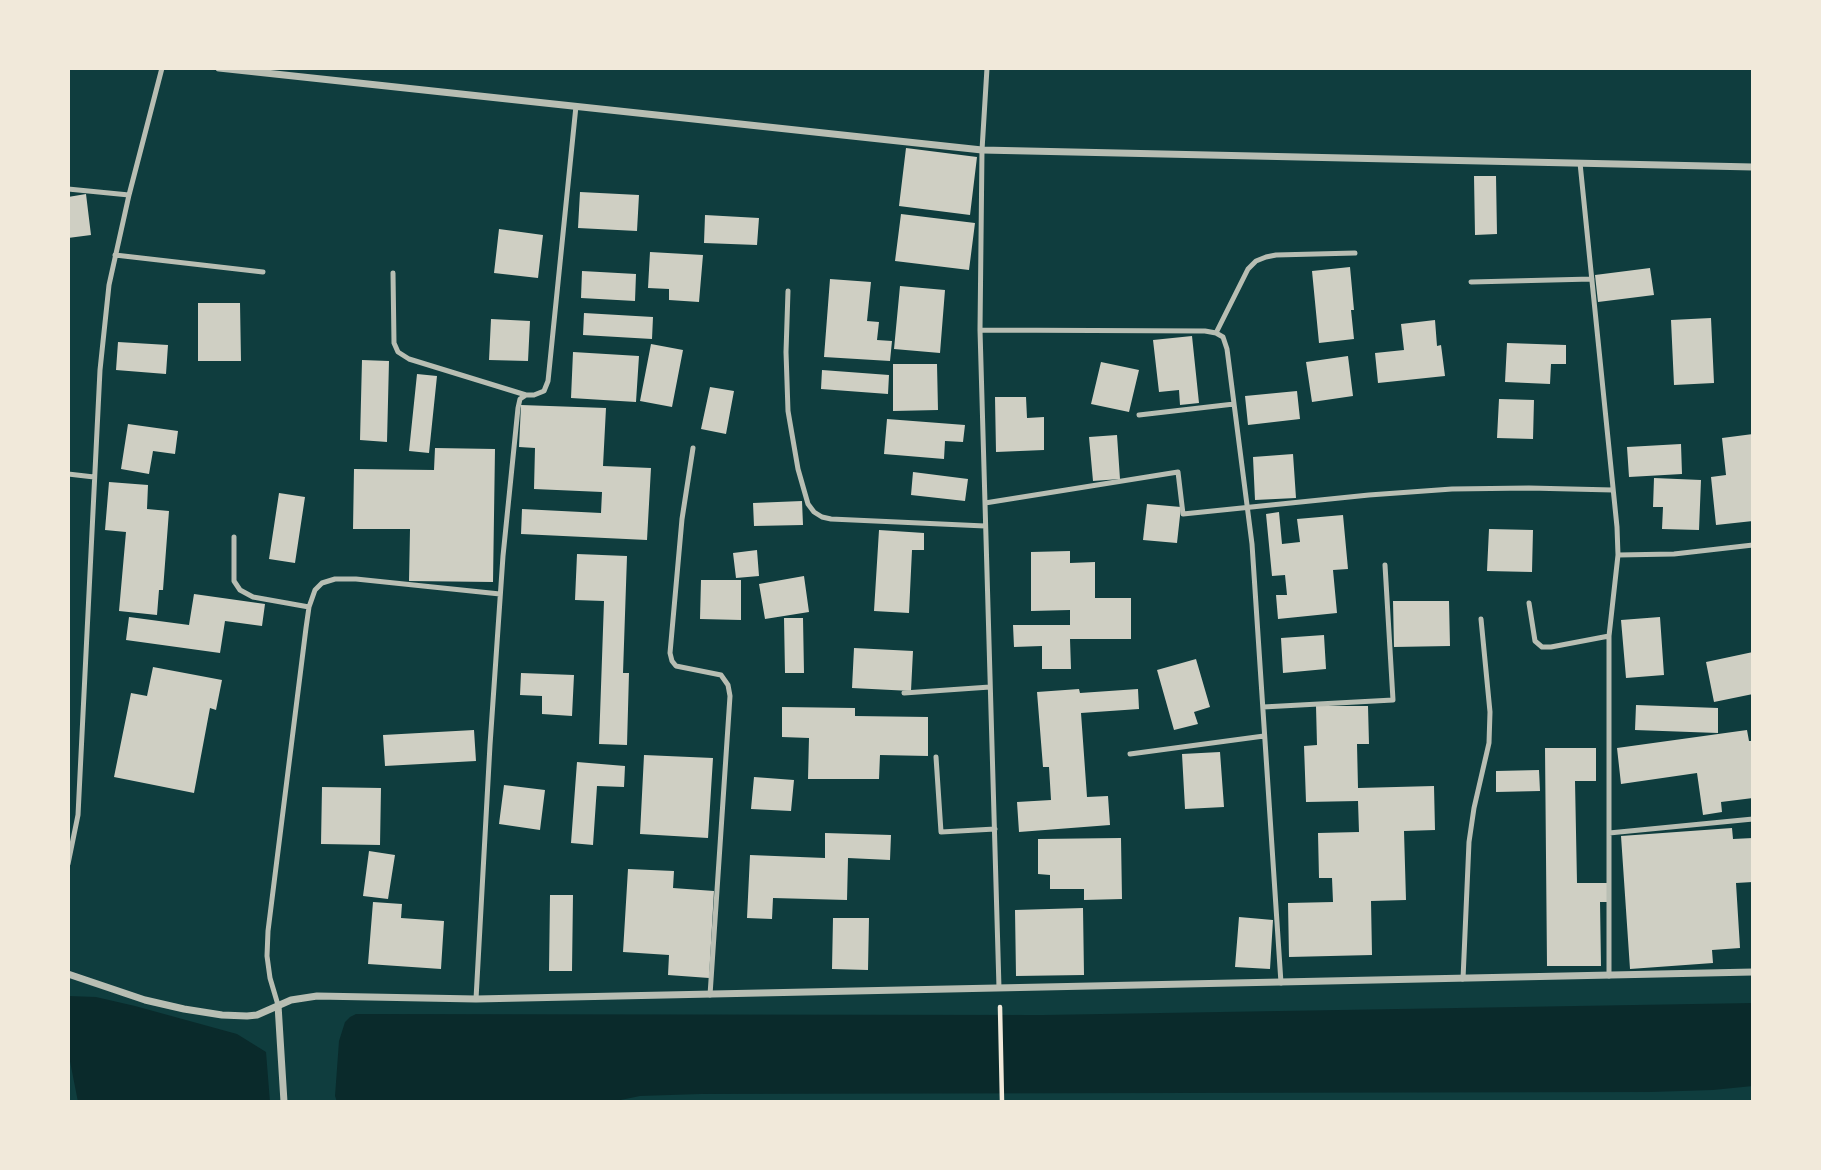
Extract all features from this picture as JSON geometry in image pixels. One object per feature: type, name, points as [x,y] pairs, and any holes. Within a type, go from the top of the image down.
[{"type":"street","points":[[219,68],[982,150],[1753,167]]},
{"type":"street","points":[[68,974],[145,1000],[184,1009],[222,1015],[257,1015],[290,1000],[317,996],[476,999],[1753,972]]},
{"type":"street","points":[[278,1005],[284,1102]]},
{"type":"lane","points":[[68,864],[78,815],[100,370],[109,285],[162,68]]},
{"type":"lane","points":[[987,68],[982,150],[980,330],[999,988]]},
{"type":"lane","points":[[393,273],[394,343],[398,352],[409,359],[526,395],[544,391],[548,381],[576,106]]},
{"type":"lane","points":[[1580,163],[1618,555],[1609,636],[1609,976]]},
{"type":"lane","points":[[68,189],[129,195]]},
{"type":"lane","points":[[1216,333],[1248,268],[1256,261],[1276,255],[1355,253]]},
{"type":"lane","points":[[115,255],[263,272]]},
{"type":"lane","points":[[1471,282],[1592,279]]},
{"type":"lane","points":[[788,292],[788,411],[798,469],[808,504],[814,512],[831,519],[985,526]]},
{"type":"lane","points":[[980,330],[1205,331],[1223,337],[1227,349],[1252,544],[1281,983]]},
{"type":"lane","points":[[476,999],[500,594],[518,408],[520,399],[526,395]]},
{"type":"lane","points":[[1139,415],[1234,404]]},
{"type":"lane","points":[[693,448],[682,519],[670,653],[676,666],[721,675],[728,685],[730,696],[710,995]]},
{"type":"lane","points":[[985,503],[1178,472],[1183,513],[1452,489],[1613,490]]},
{"type":"lane","points":[[68,474],[94,477]]},
{"type":"lane","points":[[234,537],[234,581],[240,590],[253,597],[309,607]]},
{"type":"lane","points":[[1618,555],[1674,554],[1753,545]]},
{"type":"lane","points":[[1263,707],[1393,700],[1385,565]]},
{"type":"lane","points":[[278,1005],[267,956],[268,930],[309,607],[315,590],[322,583],[335,579],[356,579],[500,594]]},
{"type":"lane","points":[[1530,603],[1535,641],[1542,647],[1609,636]]},
{"type":"lane","points":[[1463,979],[1469,842],[1489,743],[1490,712],[1481,619]]},
{"type":"lane","points":[[904,693],[990,687]]},
{"type":"lane","points":[[1130,754],[1264,736]]},
{"type":"lane","points":[[936,757],[941,832],[995,829]]},
{"type":"lane","points":[[68,814],[78,815]]},
{"type":"lane","points":[[1609,833],[1753,819]]},
{"type":"path","points":[[999,988],[1002,1102]]},
{"type":"water","points":[[68,996],[96,997],[237,1034],[266,1052],[270,1102],[78,1102],[68,1051]]},
{"type":"water","points":[[1753,1003],[1753,1086],[1713,1090],[701,1094],[640,1096],[611,1102],[337,1102],[335,1096],[339,1041],[345,1022],[356,1014],[1043,1015]]},
{"type":"building","points":[[906,148],[977,157],[970,215],[899,206]]},
{"type":"building","points":[[1474,176],[1496,176],[1497,234],[1475,235]]},
{"type":"building","points":[[580,192],[639,195],[637,231],[578,228]]},
{"type":"building","points":[[86,194],[91,235],[68,238],[68,197]]},
{"type":"building","points":[[901,214],[975,223],[969,270],[895,261]]},
{"type":"building","points":[[705,215],[759,218],[757,245],[704,243]]},
{"type":"building","points":[[499,229],[543,235],[538,278],[494,273]]},
{"type":"building","points":[[650,252],[703,255],[699,302],[669,300],[669,289],[648,288]]},
{"type":"building","points":[[1350,267],[1354,339],[1319,343],[1312,271]]},
{"type":"building","points":[[1650,268],[1654,295],[1598,302],[1595,275]]},
{"type":"building","points":[[582,271],[636,274],[635,301],[581,298]]},
{"type":"building","points":[[830,279],[871,282],[867,321],[879,322],[877,340],[892,341],[890,361],[824,357]]},
{"type":"building","points":[[900,286],[945,290],[940,353],[894,349]]},
{"type":"building","points":[[198,303],[240,303],[241,361],[198,361]]},
{"type":"building","points":[[584,313],[653,317],[652,339],[583,335]]},
{"type":"building","points":[[1711,318],[1714,383],[1674,385],[1671,320]]},
{"type":"building","points":[[491,319],[530,321],[528,361],[489,360]]},
{"type":"building","points":[[1435,320],[1437,346],[1441,345],[1445,376],[1378,383],[1375,353],[1404,350],[1401,324]]},
{"type":"building","points":[[1192,336],[1199,403],[1180,405],[1179,390],[1159,392],[1153,340]]},
{"type":"building","points":[[118,342],[168,345],[166,374],[116,370]]},
{"type":"building","points":[[1507,343],[1566,345],[1566,364],[1551,364],[1550,384],[1505,382]]},
{"type":"building","points":[[651,344],[683,350],[672,407],[640,401]]},
{"type":"building","points":[[573,352],[639,356],[636,402],[571,398]]},
{"type":"building","points":[[1348,356],[1353,396],[1312,402],[1306,362]]},
{"type":"building","points":[[362,360],[389,361],[387,442],[360,440]]},
{"type":"building","points":[[1101,362],[1139,370],[1129,412],[1091,404]]},
{"type":"building","points":[[893,364],[937,364],[938,410],[893,411]]},
{"type":"building","points":[[822,370],[889,375],[888,394],[821,389]]},
{"type":"building","points":[[417,374],[437,376],[429,453],[409,451]]},
{"type":"building","points":[[710,387],[734,391],[726,434],[701,429]]},
{"type":"building","points":[[1297,391],[1300,419],[1248,425],[1245,396]]},
{"type":"building","points":[[995,397],[1026,397],[1027,418],[1044,417],[1044,450],[996,452]]},
{"type":"building","points":[[1499,399],[1534,400],[1533,439],[1497,438]]},
{"type":"building","points":[[521,405],[606,408],[603,466],[651,468],[647,540],[521,534],[522,509],[601,513],[602,492],[534,489],[535,448],[519,447]]},
{"type":"building","points":[[887,419],[965,425],[963,442],[945,441],[944,459],[884,454]]},
{"type":"building","points":[[128,424],[178,431],[175,454],[153,451],[149,474],[121,469]]},
{"type":"building","points":[[1753,434],[1753,521],[1716,525],[1711,477],[1726,475],[1722,438]]},
{"type":"building","points":[[1117,435],[1120,479],[1093,481],[1089,437]]},
{"type":"building","points":[[1681,444],[1682,474],[1629,477],[1627,447]]},
{"type":"building","points":[[435,448],[495,449],[493,582],[409,581],[410,529],[353,529],[354,469],[434,470]]},
{"type":"building","points":[[1293,454],[1296,498],[1255,500],[1253,457]]},
{"type":"building","points":[[913,472],[968,479],[965,501],[911,495]]},
{"type":"building","points":[[1654,478],[1701,480],[1699,530],[1662,529],[1663,507],[1653,507]]},
{"type":"building","points":[[109,482],[148,485],[147,509],[169,511],[163,590],[159,590],[157,615],[119,611],[126,532],[105,530]]},
{"type":"building","points":[[279,493],[305,497],[295,563],[269,559]]},
{"type":"building","points":[[802,501],[803,525],[754,526],[753,503]]},
{"type":"building","points":[[1147,504],[1181,507],[1177,543],[1143,540]]},
{"type":"building","points":[[1279,512],[1282,544],[1300,542],[1297,519],[1343,515],[1348,569],[1333,570],[1337,613],[1278,619],[1276,595],[1287,595],[1285,575],[1272,576],[1266,514]]},
{"type":"building","points":[[1489,529],[1533,530],[1532,572],[1487,571]]},
{"type":"building","points":[[879,530],[924,533],[924,550],[912,550],[909,613],[874,611]]},
{"type":"building","points":[[757,550],[759,576],[736,578],[733,553]]},
{"type":"building","points":[[1070,551],[1070,563],[1095,562],[1095,598],[1131,598],[1131,639],[1070,639],[1071,669],[1042,669],[1042,646],[1014,647],[1013,625],[1070,625],[1070,610],[1031,611],[1031,552]]},
{"type":"building","points":[[577,554],[627,556],[623,673],[629,673],[627,745],[599,744],[604,601],[575,600]]},
{"type":"building","points":[[804,576],[809,612],[765,619],[759,584]]},
{"type":"building","points":[[701,580],[741,580],[741,620],[700,619]]},
{"type":"building","points":[[194,594],[265,604],[262,626],[225,621],[220,653],[126,640],[129,617],[189,625]]},
{"type":"building","points":[[1393,601],[1449,601],[1450,646],[1394,647]]},
{"type":"building","points":[[1660,617],[1664,675],[1626,678],[1621,620]]},
{"type":"building","points":[[784,618],[803,618],[804,673],[785,673]]},
{"type":"building","points":[[1324,635],[1326,669],[1283,673],[1281,638]]},
{"type":"building","points":[[854,648],[913,651],[911,691],[852,688]]},
{"type":"building","points":[[1753,652],[1753,694],[1714,702],[1706,662]]},
{"type":"building","points":[[1196,659],[1210,707],[1194,712],[1198,724],[1174,730],[1157,670]]},
{"type":"building","points":[[153,667],[222,680],[216,710],[210,708],[194,793],[114,777],[131,693],[147,696]]},
{"type":"building","points":[[521,673],[574,675],[572,716],[542,714],[542,696],[520,695]]},
{"type":"building","points":[[1079,689],[1080,693],[1138,689],[1139,709],[1081,713],[1087,797],[1108,796],[1110,825],[1019,832],[1017,802],[1051,800],[1049,767],[1043,767],[1037,692]]},
{"type":"building","points":[[1636,705],[1718,708],[1718,733],[1635,730]]},
{"type":"building","points":[[1316,706],[1368,706],[1369,744],[1357,744],[1358,788],[1434,786],[1435,830],[1404,831],[1406,900],[1371,901],[1372,955],[1289,957],[1288,903],[1333,902],[1332,878],[1319,878],[1318,833],[1359,832],[1358,801],[1306,802],[1304,746],[1317,745]]},
{"type":"building","points":[[782,707],[855,708],[855,716],[928,717],[928,756],[880,755],[879,779],[808,779],[809,738],[782,737]]},
{"type":"building","points":[[474,730],[476,761],[385,766],[383,735]]},
{"type":"building","points":[[1747,730],[1749,741],[1753,741],[1753,798],[1721,802],[1722,812],[1703,815],[1697,773],[1621,784],[1617,748]]},
{"type":"building","points":[[1545,748],[1596,748],[1596,781],[1575,781],[1577,883],[1607,883],[1608,902],[1600,902],[1601,966],[1547,966]]},
{"type":"building","points":[[1220,752],[1224,807],[1185,809],[1182,754]]},
{"type":"building","points":[[644,755],[713,758],[708,838],[640,834]]},
{"type":"building","points":[[577,762],[625,766],[624,787],[597,786],[593,845],[571,843]]},
{"type":"building","points":[[1539,770],[1540,791],[1496,792],[1496,771]]},
{"type":"building","points":[[754,777],[794,780],[791,811],[751,809]]},
{"type":"building","points":[[504,785],[545,790],[540,830],[499,824]]},
{"type":"building","points":[[322,787],[381,788],[380,845],[321,844]]},
{"type":"building","points":[[1732,828],[1733,839],[1753,838],[1753,882],[1736,883],[1740,948],[1712,950],[1713,963],[1630,969],[1621,836]]},
{"type":"building","points":[[825,833],[891,835],[890,860],[848,858],[847,900],[773,898],[772,919],[747,918],[750,855],[825,858]]},
{"type":"building","points":[[1121,838],[1122,899],[1084,900],[1084,889],[1050,889],[1050,875],[1038,874],[1038,839]]},
{"type":"building","points":[[369,851],[395,855],[388,899],[363,896]]},
{"type":"building","points":[[628,869],[674,871],[673,888],[714,891],[709,978],[668,975],[669,955],[623,952]]},
{"type":"building","points":[[550,895],[573,895],[572,971],[549,971]]},
{"type":"building","points":[[373,902],[402,904],[401,918],[444,921],[441,969],[368,964]]},
{"type":"building","points":[[1083,908],[1084,975],[1016,976],[1015,910]]},
{"type":"building","points":[[1239,917],[1273,920],[1270,969],[1235,967]]},
{"type":"building","points":[[833,918],[869,918],[868,970],[832,969]]}]
